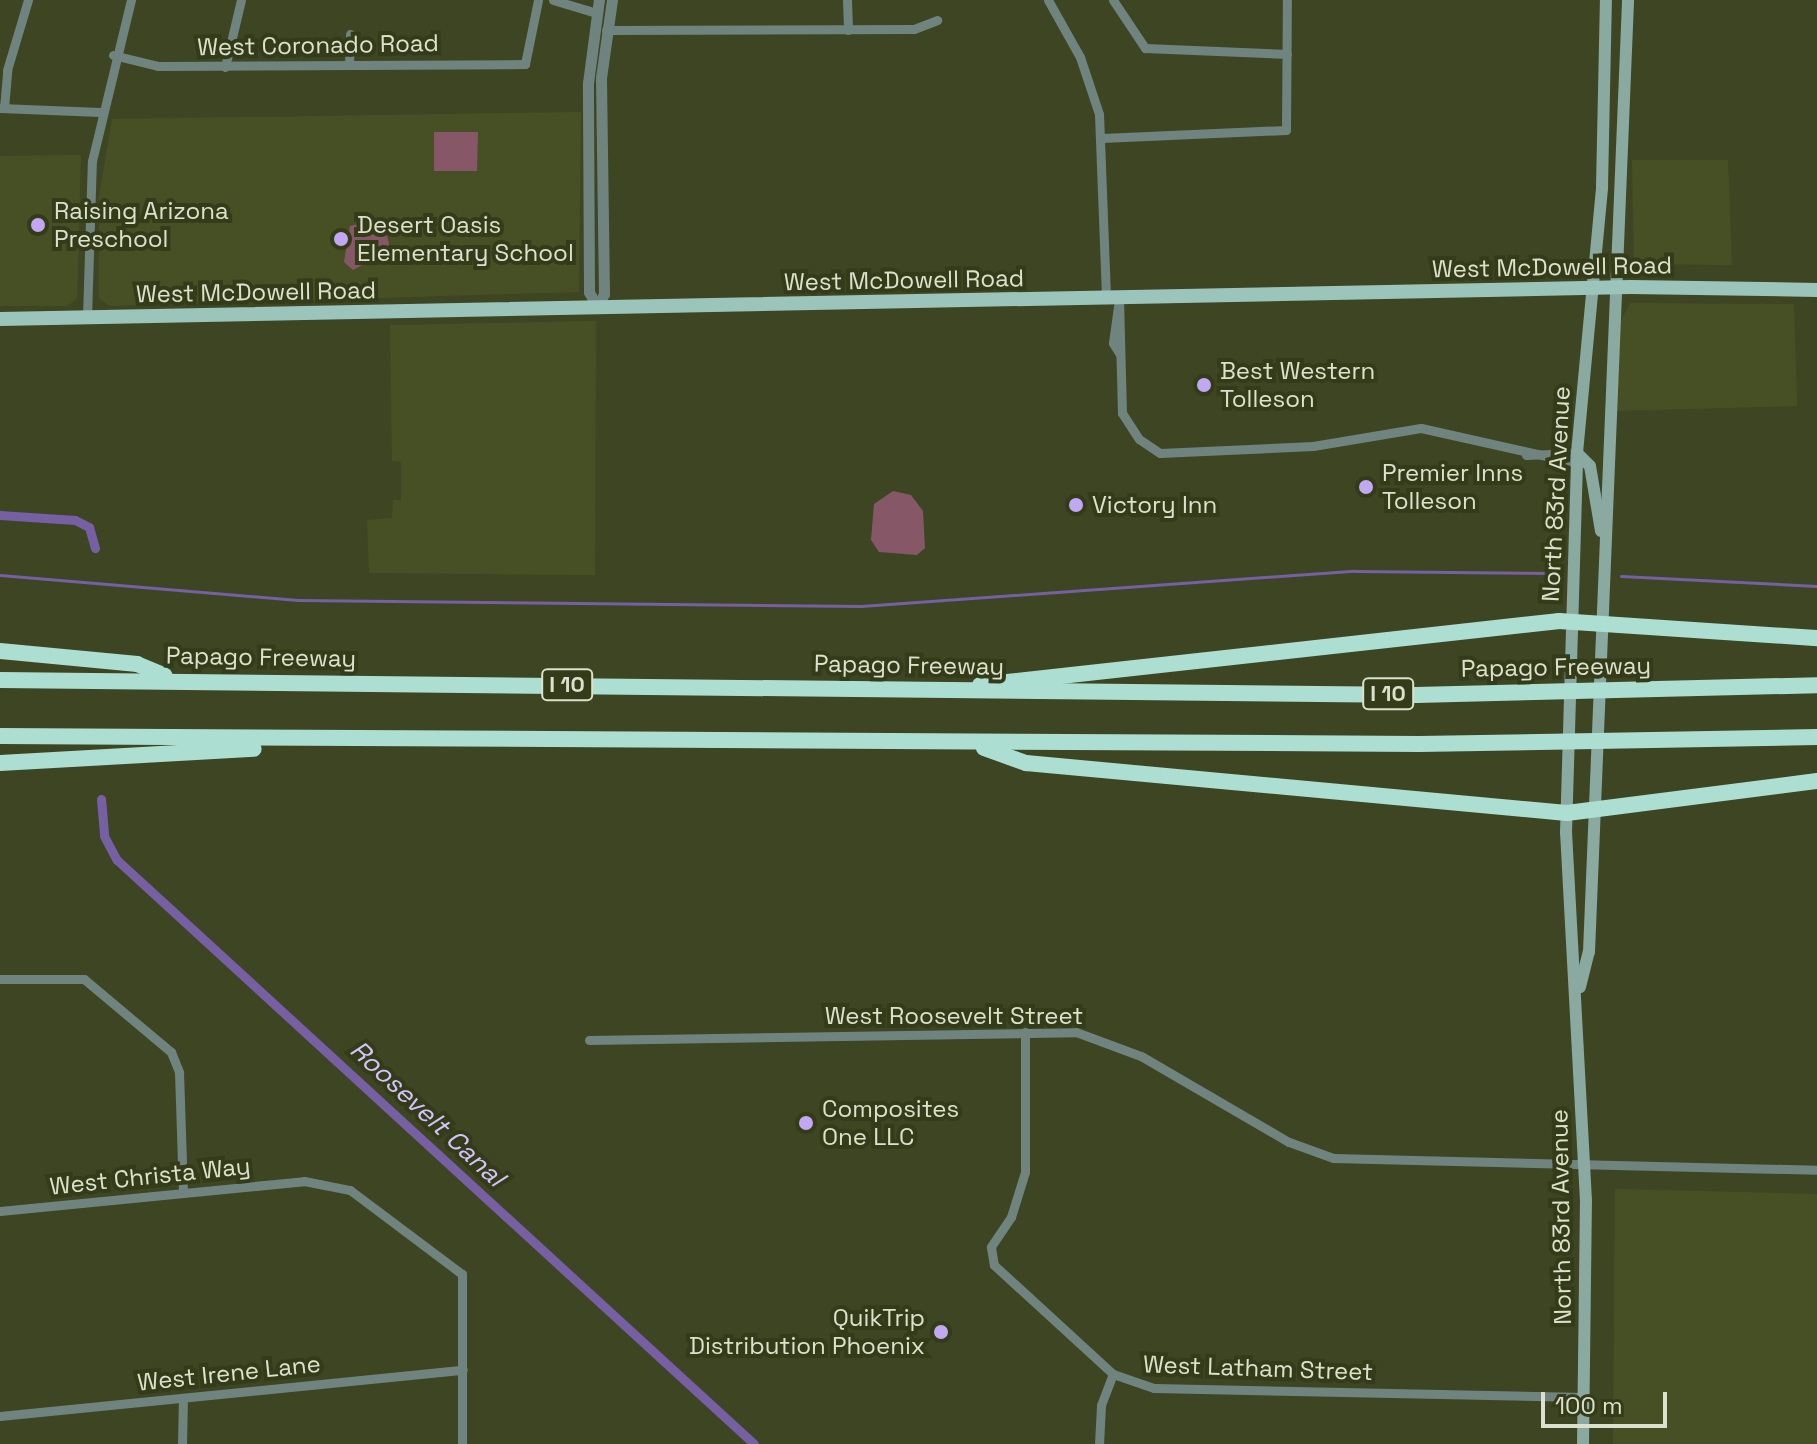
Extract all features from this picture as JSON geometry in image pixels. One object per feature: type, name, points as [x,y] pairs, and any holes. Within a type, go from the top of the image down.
[{"type":"highway","points":[[959,690],[1005,678],[1181,667],[1572,621],[1817,638]]},
{"type":"highway","points":[[0,651],[137,664],[174,680]]},
{"type":"highway","name":"Papago Freeway","points":[[0,680],[1416,695],[1817,685]]},
{"type":"highway","name":"I 10","points":[[0,736],[351,741],[971,743],[1817,737]]},
{"type":"highway","points":[[0,763],[351,741]]},
{"type":"highway","points":[[971,743],[1026,763],[1567,813],[1817,781]]},
{"type":"main road","name":"North 83rd Avenue","points":[[1583,1444],[1585,1164],[1579,990],[1568,952],[1567,813],[1577,458],[1594,288],[1606,0]]},
{"type":"main road","name":"North 83rd Avenue","points":[[1579,990],[1589,952],[1602,534],[1617,287],[1628,0]]},
{"type":"main road","name":"West McDowell Road","points":[[0,319],[1814,285]]},
{"type":"main road","points":[[1577,458],[1590,466],[1602,534]]},
{"type":"street","points":[[28,0],[7,70],[2,108],[100,112]]},
{"type":"street","points":[[87,317],[88,201],[100,112],[113,55],[131,0]]},
{"type":"street","points":[[225,67],[241,0]]},
{"type":"street","name":"West Coronado Road","points":[[113,55],[148,66],[525,64],[538,0]]},
{"type":"street","points":[[553,0],[597,13]]},
{"type":"street","points":[[597,307],[589,292],[588,68],[599,0]]},
{"type":"street","points":[[597,307],[604,294],[602,69],[612,0]]},
{"type":"street","points":[[847,0],[848,30]]},
{"type":"street","points":[[1048,0],[1080,57],[1102,138],[1113,299],[1125,319],[1120,354],[1122,413],[1147,447],[1188,455],[1421,428],[1526,455],[1577,458]]},
{"type":"street","points":[[1113,0],[1145,48],[1287,54]]},
{"type":"street","points":[[1102,138],[1286,130],[1287,0]]},
{"type":"street","points":[[606,30],[914,29],[937,20]]},
{"type":"street","points":[[349,65],[350,34]]},
{"type":"street","points":[[588,68],[602,69]]},
{"type":"street","points":[[0,979],[84,979],[176,1062],[183,1193]]},
{"type":"street","name":"West Roosevelt Street","points":[[589,1040],[1025,1032],[1105,1039],[1289,1142],[1333,1158],[1817,1170]]},
{"type":"street","name":"West Latham Street","points":[[1025,1032],[1025,1172],[1011,1217],[991,1247],[994,1265],[1113,1374],[1154,1388],[1584,1397]]},
{"type":"street","name":"West Christa Way","points":[[0,1211],[304,1181],[350,1190],[455,1263],[462,1274],[462,1444]]},
{"type":"street","name":"West Irene Lane","points":[[0,1416],[463,1370]]},
{"type":"street","points":[[1099,1444],[1101,1405],[1113,1374]]},
{"type":"street","points":[[182,1444],[183,1398]]},
{"type":"shaded area","name":"Desert Oasis Elementary School","points":[[581,112],[579,292],[110,306],[99,299],[99,197],[112,119]]},
{"type":"shaded area","points":[[434,132],[478,132],[477,171],[434,171]]},
{"type":"shaded area","name":"Raising Arizona Preschool","points":[[81,155],[77,299],[67,306],[0,306],[0,156]]},
{"type":"shaded area","points":[[1632,160],[1728,160],[1732,265],[1634,264]]},
{"type":"shaded area","points":[[371,221],[386,230],[390,250],[353,270],[344,262],[350,226]]},
{"type":"shaded area","points":[[1630,303],[1794,304],[1797,406],[1613,411],[1619,324]]},
{"type":"shaded area","points":[[596,321],[595,575],[369,573],[367,520],[392,518],[393,500],[401,500],[401,462],[392,461],[390,325]]},
{"type":"shaded area","points":[[893,491],[911,495],[923,511],[925,548],[917,555],[879,552],[871,540],[874,504]]},
{"type":"shaded area","points":[[1615,1189],[1817,1194],[1817,1444],[1613,1444]]},
{"type":"waterway","name":"Roosevelt Canal","points":[[0,515],[75,520],[89,527],[95,548]]},
{"type":"waterway","points":[[0,575],[298,600],[861,606],[1354,571],[1552,573]]},
{"type":"waterway","points":[[1621,576],[1817,586]]},
{"type":"waterway","name":"Roosevelt Canal","points":[[101,799],[104,836],[117,860],[754,1444]]},
{"type":"place","name":"Raising Arizona Preschool","points":[[38,225]]},
{"type":"place","name":"Desert Oasis Elementary School","points":[[341,239]]},
{"type":"place","name":"Best Western Tolleson","points":[[1204,385]]},
{"type":"place","name":"Premier Inns Tolleson","points":[[1366,487]]},
{"type":"place","name":"Victory Inn","points":[[1076,505]]},
{"type":"place","name":"Composites One LLC","points":[[806,1123]]},
{"type":"place","name":"QuikTrip Distribution Phoenix","points":[[941,1332]]}]
